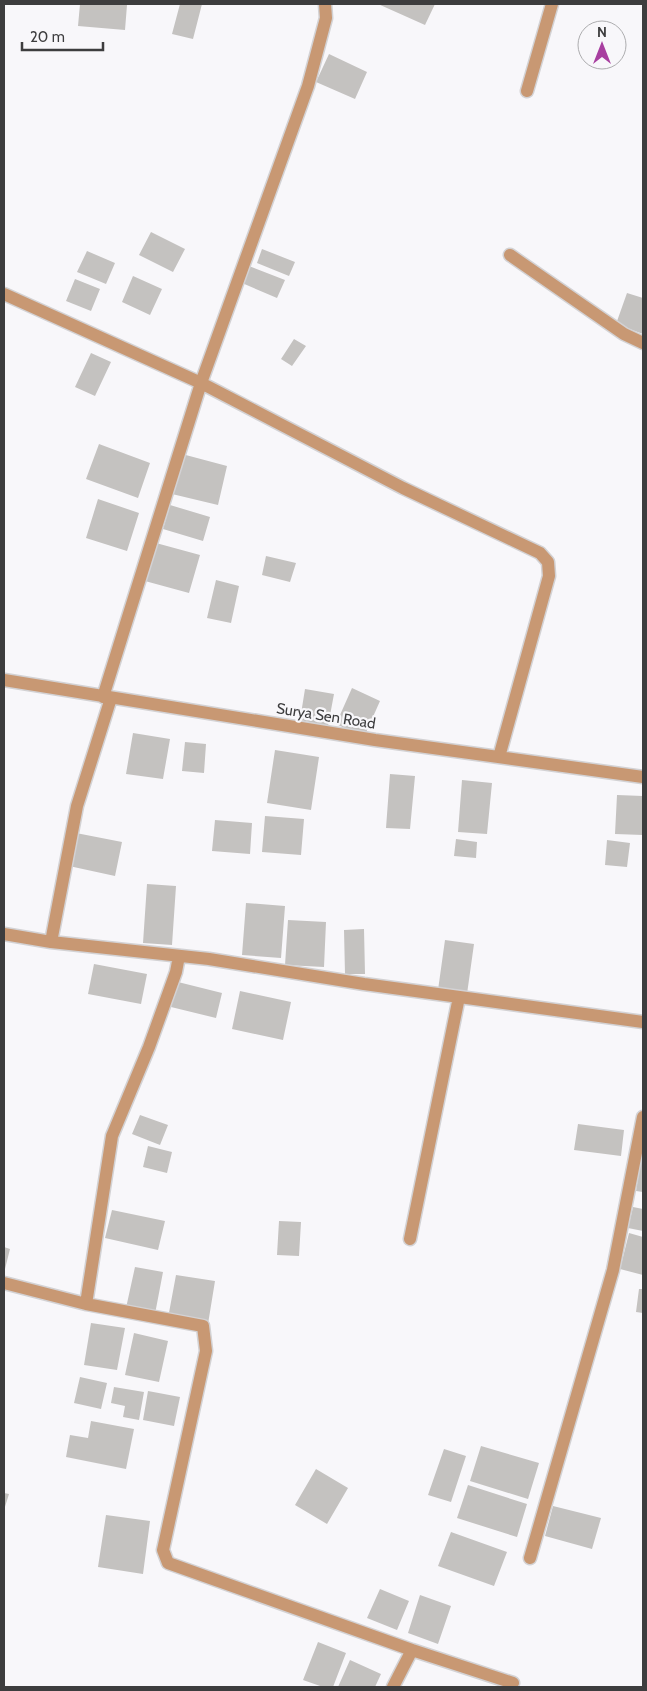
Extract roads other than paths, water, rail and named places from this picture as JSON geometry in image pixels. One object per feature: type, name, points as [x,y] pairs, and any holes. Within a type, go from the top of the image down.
[{"type":"street","points":[[51,942],[77,806],[107,698],[201,383],[308,86],[326,18],[325,4]]},
{"type":"street","points":[[527,91],[552,4]]},
{"type":"street","points":[[510,255],[624,334],[643,343]]},
{"type":"street","points":[[4,294],[201,383],[403,488],[540,553],[548,562],[549,576],[545,596],[499,757]]},
{"type":"street","name":"Surya Sen Road","points":[[4,680],[107,698],[643,777]]},
{"type":"street","points":[[4,934],[51,942],[179,956],[643,1022]]},
{"type":"street","points":[[86,1304],[112,1136],[149,1047],[176,972],[179,956]]},
{"type":"street","points":[[410,1239],[459,997]]},
{"type":"street","points":[[530,1558],[613,1270],[643,1118]]},
{"type":"street","points":[[4,1283],[86,1304],[203,1326],[206,1351],[164,1550],[168,1563],[412,1650],[513,1683]]},
{"type":"street","points":[[393,1687],[412,1650]]}]
